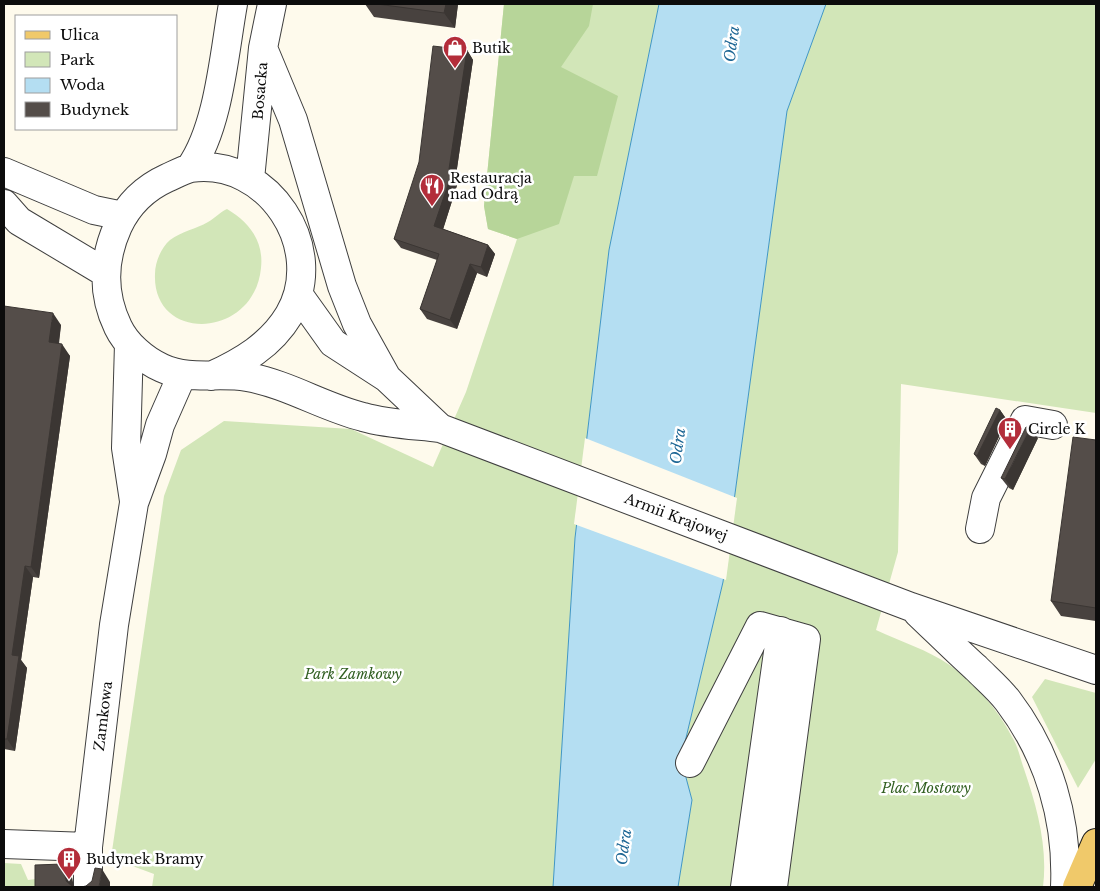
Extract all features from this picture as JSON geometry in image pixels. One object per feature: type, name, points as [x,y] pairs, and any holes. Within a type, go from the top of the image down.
[{"type":"main road","points":[[1077,887],[1096,843]]},
{"type":"street","points":[[190,168],[201,153],[212,120],[234,4]]},
{"type":"street","name":"Bosacka","points":[[250,179],[264,48],[272,4]]},
{"type":"street","points":[[264,48],[293,120],[342,286],[356,324],[387,378]]},
{"type":"street","points":[[190,168],[221,169],[237,172],[250,179],[276,201],[286,213],[296,232],[300,254],[301,275],[298,294],[289,315],[262,346],[236,364],[211,376]]},
{"type":"street","name":"Armii Krajowej","points":[[190,168],[159,182],[134,202],[123,216],[108,252],[106,273],[110,310],[120,330],[130,344],[146,359],[161,368],[182,375],[246,377],[284,388],[363,418],[440,428],[876,594],[1096,670]]},
{"type":"street","points":[[4,172],[94,210],[123,216]]},
{"type":"street","points":[[4,204],[19,221],[106,273]]},
{"type":"street","name":"Armii Krajowej","points":[[298,294],[333,343],[387,378],[440,428]]},
{"type":"street","name":"Zamkowa","points":[[130,344],[126,448],[134,502]]},
{"type":"street","name":"Zamkowa","points":[[88,885],[88,847],[114,625],[134,502],[152,454],[160,425],[182,375]]},
{"type":"street","points":[[980,529],[986,498],[1025,420],[1053,425]]},
{"type":"street","name":"Armii Krajowej","points":[[911,606],[999,691],[1029,734],[1049,778],[1061,818],[1065,845],[1065,887]]},
{"type":"street","points":[[690,763],[760,626],[806,640],[773,887]]},
{"type":"street","points":[[745,887],[781,631]]},
{"type":"street","points":[[4,844],[88,847]]},
{"type":"green space","name":"Park Zamkowy","points":[[504,4],[659,4],[609,250],[575,538],[553,887],[152,887],[154,874],[111,858],[164,496],[181,450],[224,421],[351,429],[433,467],[466,392],[517,239],[488,229],[484,206]]},
{"type":"green space","points":[[504,4],[593,4],[589,26],[561,67],[618,96],[597,176],[574,176],[559,224],[517,239],[488,229],[484,206]]},
{"type":"green space","name":"Plac Mostowy","points":[[826,4],[1096,4],[1096,413],[901,384],[898,552],[876,630],[923,650],[951,666],[977,689],[1000,717],[1017,748],[1037,812],[1043,842],[1043,887],[678,887],[692,800],[681,759],[723,582],[787,111]]},
{"type":"green space","points":[[227,209],[248,226],[260,249],[261,268],[254,292],[241,309],[224,320],[204,324],[185,321],[169,312],[158,297],[155,274],[157,260],[161,251],[170,240],[179,234],[208,222]]},
{"type":"green space","points":[[1045,679],[1096,693],[1096,759],[1078,788],[1032,697]]},
{"type":"green space","points":[[4,863],[21,864],[28,880],[44,878],[44,887],[4,887]]},
{"type":"water","name":"Odra","points":[[659,4],[826,4],[787,111],[723,582],[681,759],[692,800],[678,887],[553,887],[575,538],[609,250]]},
{"type":"pier","points":[[585,438],[737,498],[726,580],[574,524]]},
{"type":"building","points":[[377,4],[446,4],[444,13]]},
{"type":"building","points":[[433,46],[467,50],[449,169],[453,170],[434,226],[488,245],[481,267],[470,264],[450,320],[420,309],[439,254],[394,239],[419,162]]},
{"type":"building","points":[[4,306],[53,313],[49,342],[62,344],[31,567],[25,566],[12,655],[19,656],[7,739],[4,739]]},
{"type":"building","points":[[996,408],[1000,410],[977,456],[974,454]]},
{"type":"building","points":[[1026,427],[1030,428],[1005,479],[1001,478]]},
{"type":"building","points":[[1073,437],[1096,440],[1096,608],[1051,601]]},
{"type":"building","points":[[63,864],[66,881],[76,887],[35,887],[35,865]]},
{"type":"building","points":[[95,868],[102,869],[99,887],[81,887],[86,886],[92,881]]},
{"type":"place","name":"Butik","points":[[455,69]]},
{"type":"place","name":"Restauracja nad Odrą","points":[[432,207]]},
{"type":"place","name":"Circle K","points":[[1010,450]]},
{"type":"place","name":"Budynek Bramy","points":[[69,880]]}]
